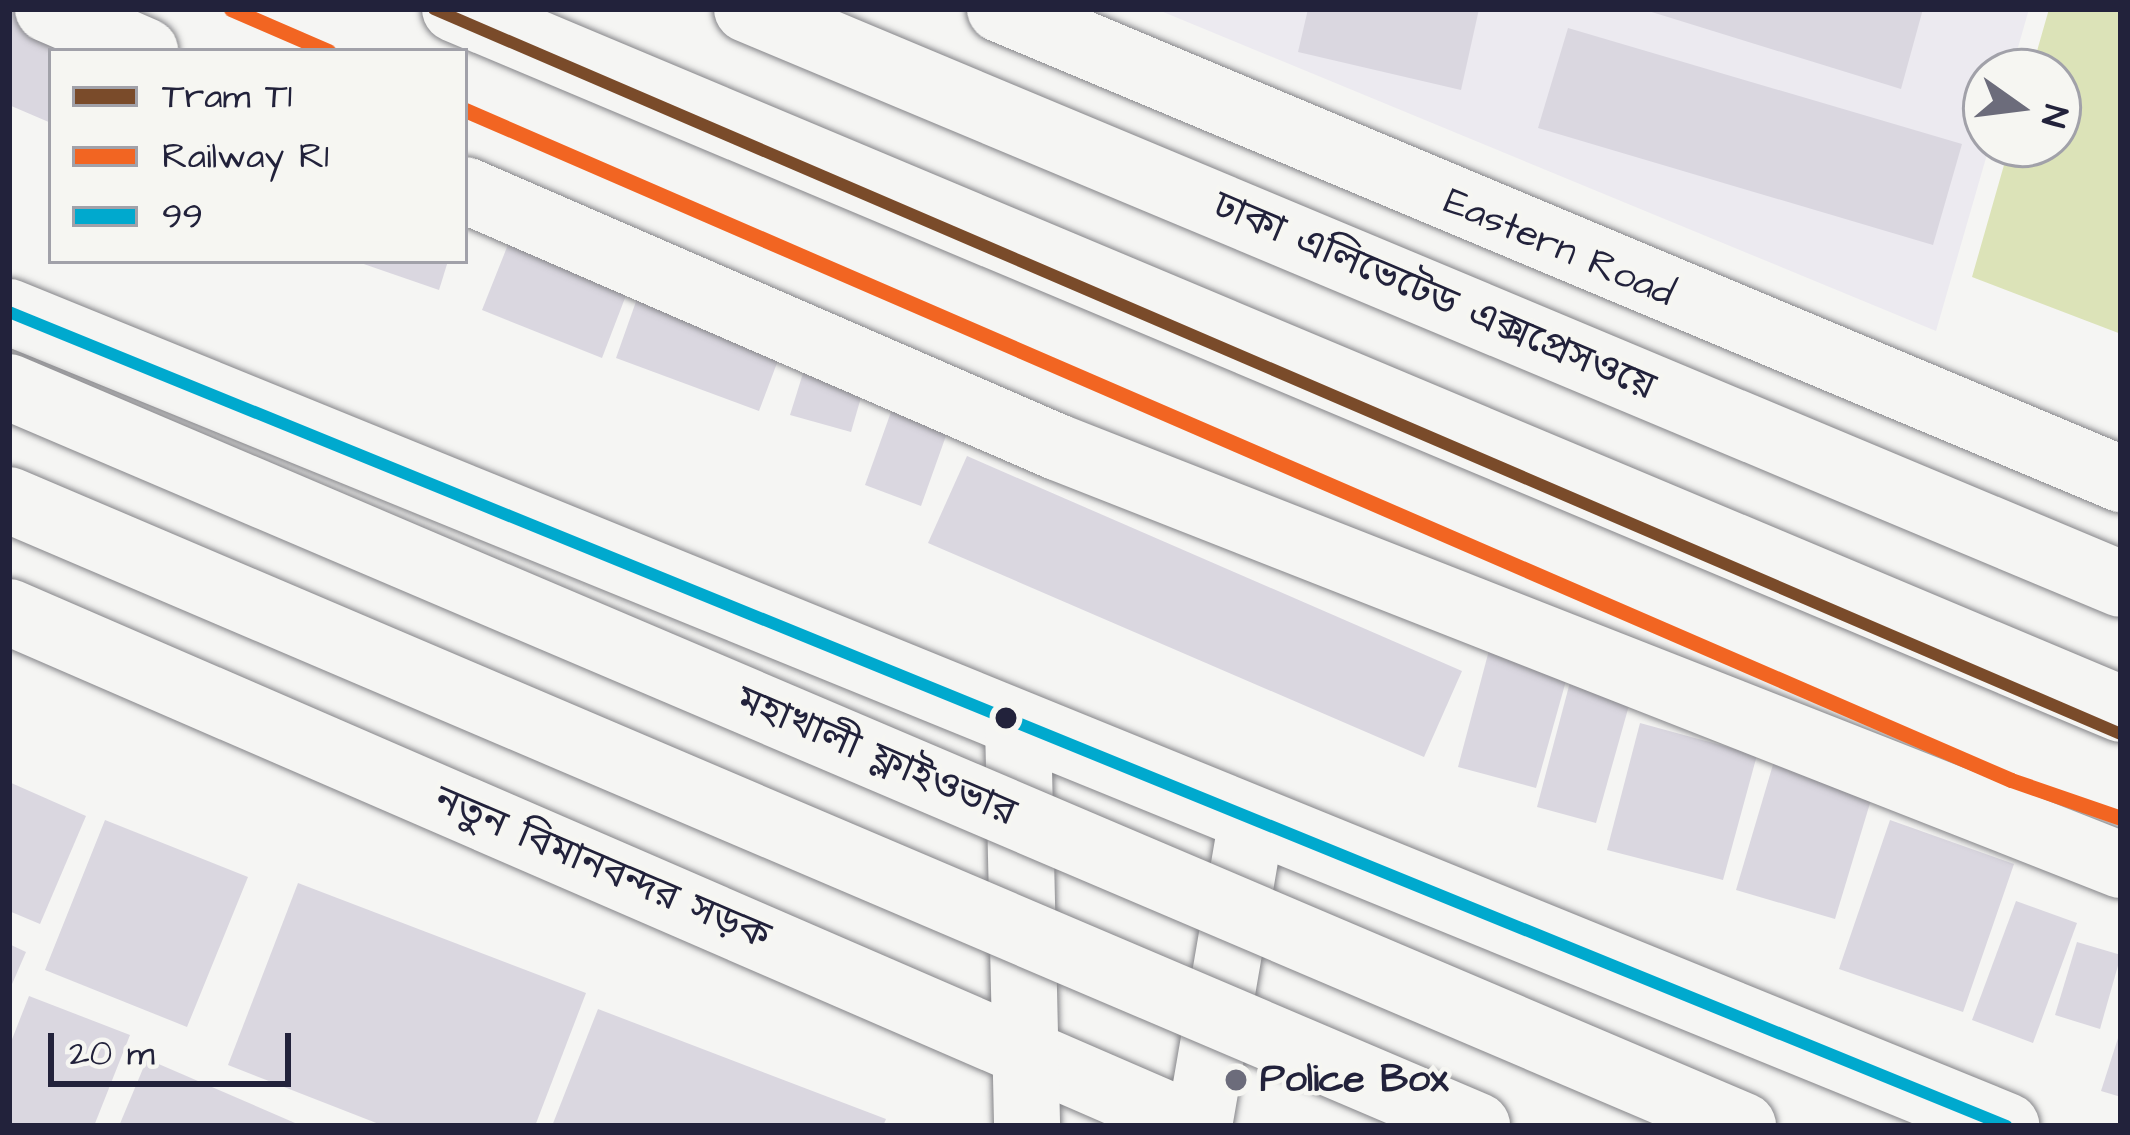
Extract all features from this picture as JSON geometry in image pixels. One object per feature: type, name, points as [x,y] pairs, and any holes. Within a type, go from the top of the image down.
[{"type":"main road","points":[[48,9],[138,48]]},
{"type":"main road","points":[[455,9],[2121,709]]},
{"type":"main road","name":"ঢাকা এলিভেটেড এক্সপ্রেসওয়ে","points":[[747,9],[2121,584]]},
{"type":"main road","name":"Eastern Road","points":[[1000,9],[2121,479]]},
{"type":"main road","points":[[468,191],[1058,447],[2121,865]]},
{"type":"main road","points":[[9,312],[1251,824],[2007,1126]]},
{"type":"main road","name":"মহাখালী ফ্লাইওভার","points":[[9,387],[1743,1126]]},
{"type":"main road","points":[[9,500],[1477,1126]]},
{"type":"main road","name":"নতুন বিমানবন্দর সড়ক","points":[[9,612],[1197,1126]]},
{"type":"main road","points":[[1018,725],[1029,1054],[1027,1126]]},
{"type":"main road","points":[[1197,1126],[1251,824]]},
{"type":"shaded area","points":[[1156,9],[2029,9],[2018,48],[1962,48],[1962,168],[1983,168],[1936,331]]},
{"type":"green space","points":[[2049,9],[2121,9],[2121,334],[1972,277],[2003,168],[2082,168],[2082,48],[2038,48]]},
{"type":"building","points":[[9,9],[80,9],[114,48],[48,48],[48,122],[9,105]]},
{"type":"building","points":[[1308,9],[1479,9],[1461,90],[1298,52]]},
{"type":"building","points":[[1642,9],[1923,9],[1901,89]]},
{"type":"building","points":[[1568,28],[1962,144],[1933,245],[1538,128]]},
{"type":"building","points":[[519,217],[638,264],[602,358],[482,310]]},
{"type":"building","points":[[364,264],[447,264],[439,290]]},
{"type":"building","points":[[644,279],[789,331],[759,411],[616,358]]},
{"type":"building","points":[[818,325],[877,342],[851,432],[790,415]]},
{"type":"building","points":[[902,381],[958,402],[921,506],[865,485]]},
{"type":"building","points":[[967,456],[1462,671],[1424,757],[928,543]]},
{"type":"building","points":[[1496,624],[1576,645],[1536,788],[1458,767]]},
{"type":"building","points":[[1574,667],[1635,684],[1596,823],[1537,807]]},
{"type":"building","points":[[1640,723],[1757,755],[1723,880],[1607,850]]},
{"type":"building","points":[[1777,751],[1877,780],[1835,919],[1736,890]]},
{"type":"building","points":[[9,782],[86,816],[40,924],[9,911]]},
{"type":"building","points":[[105,820],[248,877],[187,1027],[45,970]]},
{"type":"building","points":[[1890,820],[2014,864],[1963,1012],[1839,969]]},
{"type":"building","points":[[298,883],[586,993],[535,1126],[384,1126],[228,1065]]},
{"type":"building","points":[[2016,901],[2077,923],[2033,1043],[1972,1020]]},
{"type":"building","points":[[2077,942],[2121,955],[2100,1029],[2055,1015]]},
{"type":"building","points":[[9,944],[26,952],[9,991]]},
{"type":"building","points":[[29,996],[130,1035],[94,1126],[9,1126],[9,1047]]},
{"type":"building","points":[[598,1009],[886,1119],[883,1126],[552,1126]]},
{"type":"building","points":[[2121,1032],[2121,1097],[2101,1091]]},
{"type":"building","points":[[147,1059],[302,1126],[119,1126]]},
{"type":"tram line","name":"T1","points":[[434,9],[2121,734]]},
{"type":"rail line","name":"R1","points":[[231,9],[321,48]]},
{"type":"rail line","name":"R1","points":[[468,111],[2011,780],[2121,818]]},
{"type":"transit line","name":"99","points":[[9,312],[2007,1126]]},
{"type":"place","name":"Police Box","points":[[1236,1080]]}]
